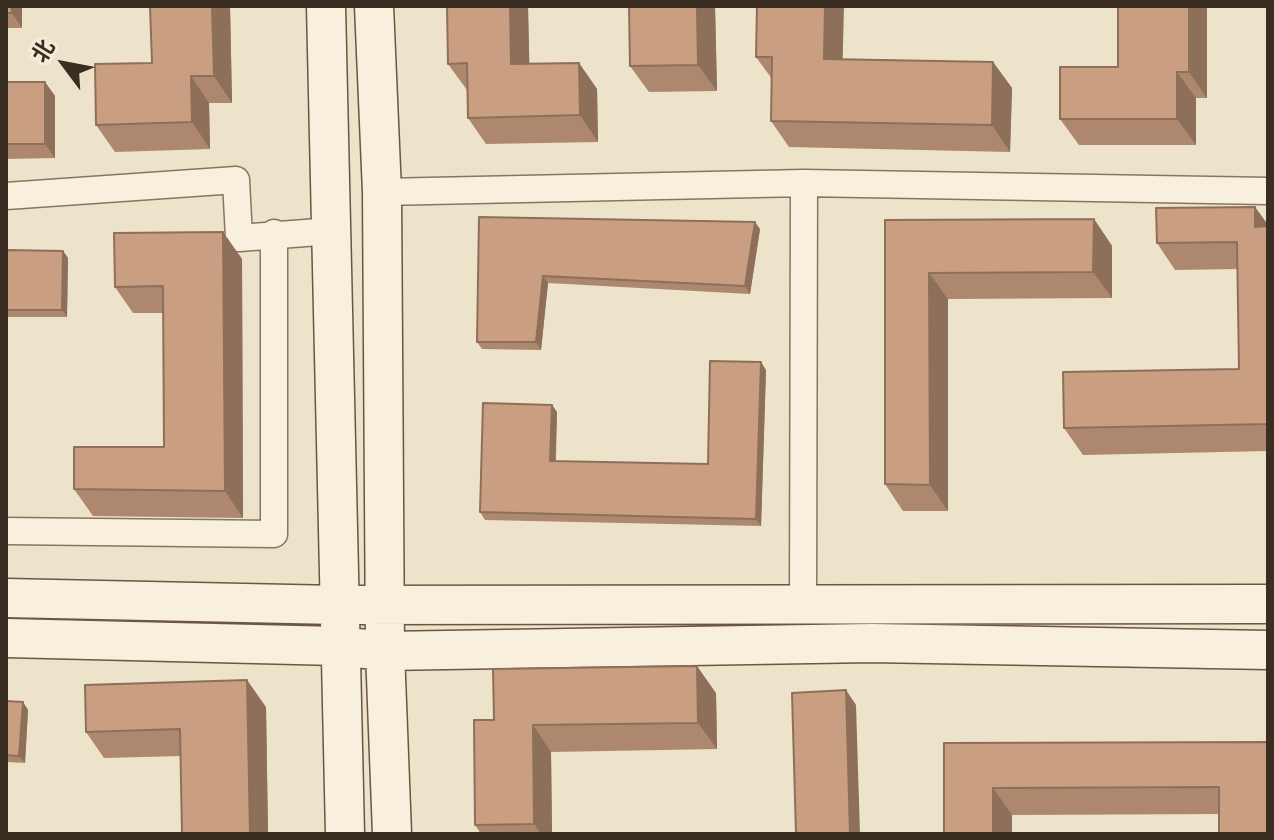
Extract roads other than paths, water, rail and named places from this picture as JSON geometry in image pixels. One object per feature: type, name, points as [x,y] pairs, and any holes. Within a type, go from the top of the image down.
[{"type":"street","points":[[326,6],[338,646],[345,834]]},
{"type":"street","points":[[374,6],[382,192],[385,651],[392,834]]},
{"type":"street","points":[[6,196],[236,180],[239,238],[332,231]]},
{"type":"street","points":[[382,192],[804,183],[1268,191]]},
{"type":"street","points":[[803,604],[804,183]]},
{"type":"street","points":[[6,531],[274,534],[274,233]]},
{"type":"street","points":[[6,598],[338,605],[1268,604]]},
{"type":"street","points":[[6,638],[338,646],[385,651],[872,643],[1268,650]]}]
